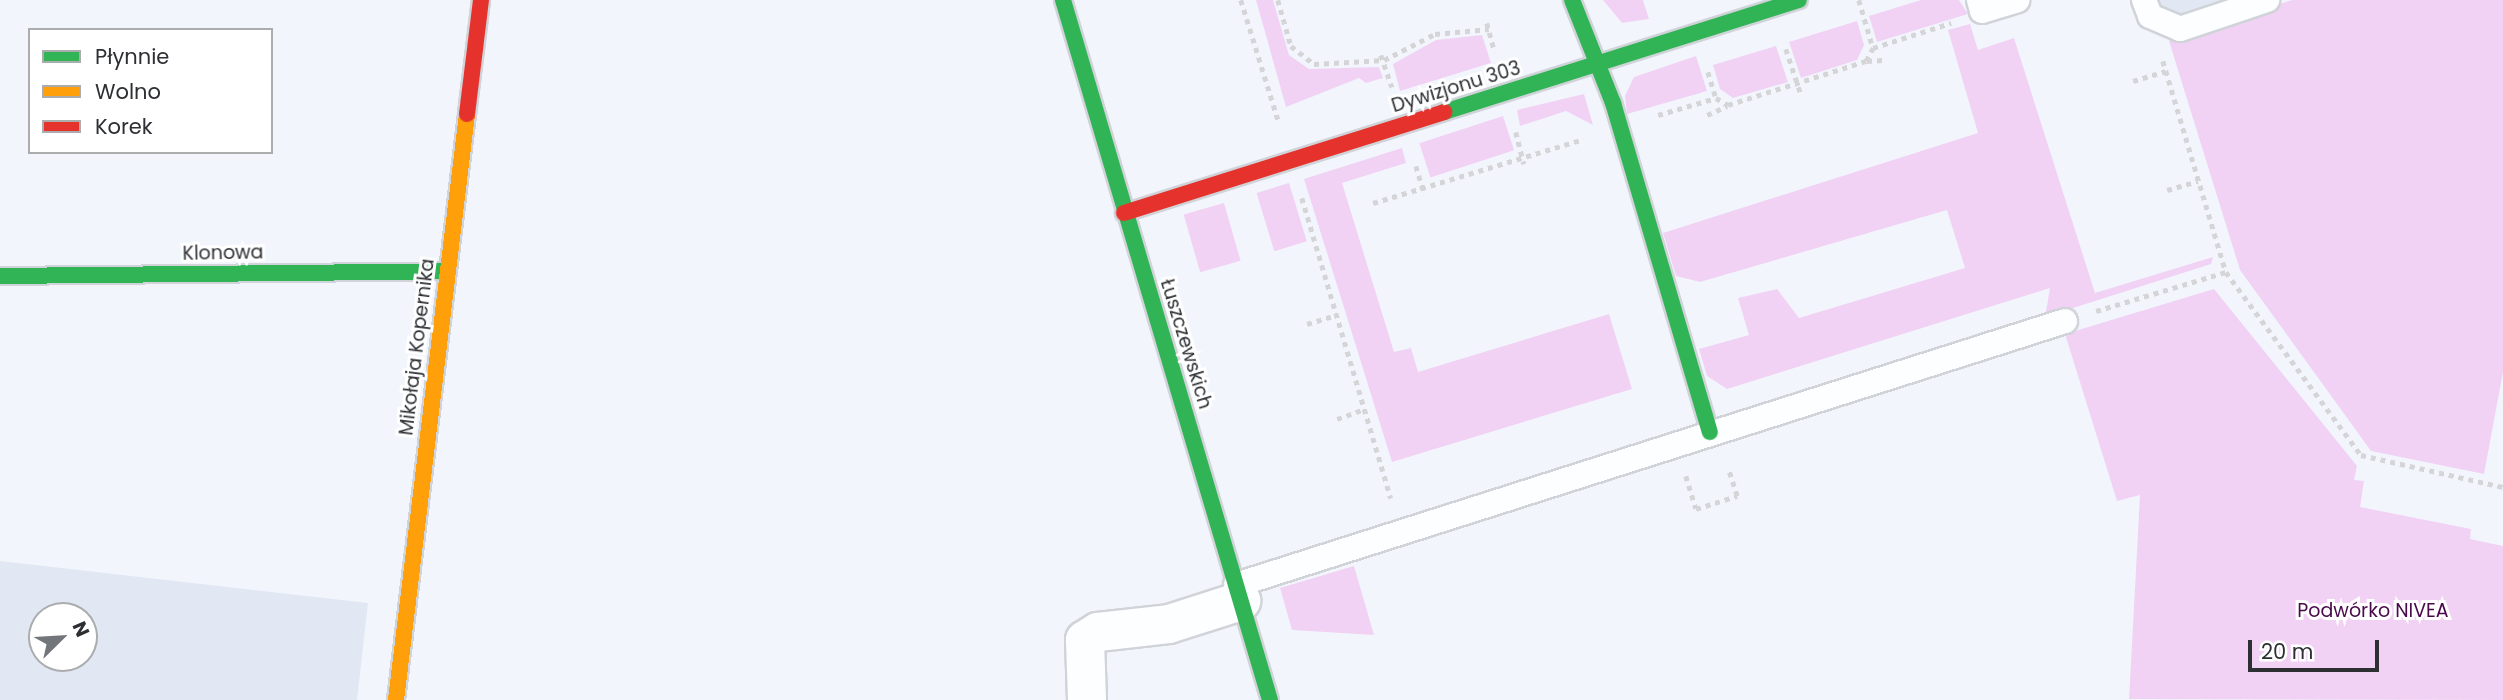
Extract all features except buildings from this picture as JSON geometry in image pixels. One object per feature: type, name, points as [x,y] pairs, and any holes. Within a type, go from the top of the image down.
[{"type":"street","name":"Mikołaja Kopernika","points":[[396,700],[481,0]]},
{"type":"street","name":"Łuszczewskich","points":[[1063,0],[1270,700]]},
{"type":"street","points":[[1572,0],[1594,67],[1620,127],[1710,432]]},
{"type":"street","name":"Dywizjonu 303","points":[[1124,213],[1594,67],[1799,0]]},
{"type":"street","name":"Klonowa","points":[[0,276],[447,271]]},
{"type":"street","points":[[1087,700],[1085,640],[1098,632],[1169,624],[1239,593]]},
{"type":"lane","points":[[1980,6],[2017,0]]},
{"type":"lane","points":[[2147,8],[2180,29],[2267,0]]},
{"type":"lane","points":[[1239,593],[1401,532],[2065,321]]},
{"type":"path","points":[[1241,0],[1401,532]]},
{"type":"path","points":[[1278,0],[1290,46],[1314,64],[1384,60],[1435,34],[1489,29]]},
{"type":"path","points":[[1858,0],[1873,48]]},
{"type":"path","points":[[1866,61],[1873,48],[1980,6]]},
{"type":"path","points":[[2147,8],[2226,272],[2361,454],[2503,487]]},
{"type":"path","points":[[1707,115],[1866,61],[1883,60]]},
{"type":"path","points":[[2133,81],[2166,71]]},
{"type":"path","points":[[1373,203],[1716,98],[1728,106]]},
{"type":"path","points":[[2167,190],[2198,181]]},
{"type":"path","points":[[2065,321],[2226,272]]},
{"type":"path","points":[[1307,324],[1336,315]]},
{"type":"path","points":[[1337,419],[1365,410]]},
{"type":"shaded area","points":[[2156,0],[2249,0],[2165,28]]},
{"type":"shaded area","points":[[0,561],[368,603],[357,700],[0,700]]},
{"type":"green space","points":[[1256,0],[1273,0],[1289,55],[1309,69],[1379,67],[1383,78],[1366,83],[1359,78],[1286,107]]},
{"type":"green space","points":[[1603,0],[1643,0],[1649,19],[1622,23]]},
{"type":"green space","points":[[1921,0],[1959,0],[1968,14],[1877,42],[1869,16]]},
{"type":"green space","points":[[2292,0],[2503,0],[2503,372],[2484,474],[2371,451],[2240,270],[2169,41]]},
{"type":"green space","points":[[1857,21],[1864,45],[1857,60],[1801,78],[1789,42]]},
{"type":"green space","points":[[1970,24],[1978,50],[2014,38],[2095,293],[2213,257],[2211,264],[2045,317],[2050,288],[1727,389],[1707,376],[1699,349],[1749,335],[1738,298],[1777,289],[1799,318],[1965,268],[1947,210],[1700,282],[1676,276],[1663,233],[1978,133],[1948,30]]},
{"type":"green space","points":[[1482,35],[1491,63],[1400,91],[1393,64],[1436,40]]},
{"type":"green space","points":[[1776,46],[1788,82],[1733,98],[1720,89],[1713,65]]},
{"type":"green space","points":[[1696,56],[1707,91],[1627,114],[1625,96],[1634,77]]},
{"type":"green space","points":[[1584,94],[1593,125],[1566,111],[1520,126],[1517,110]]},
{"type":"green space","points":[[1503,116],[1514,150],[1430,177],[1419,143]]},
{"type":"green space","points":[[1402,148],[1406,163],[1342,183],[1394,352],[1411,348],[1418,372],[1609,314],[1632,389],[1392,462],[1304,179]]},
{"type":"green space","points":[[1289,183],[1307,241],[1274,251],[1256,193]]},
{"type":"green space","points":[[1224,203],[1241,261],[1200,272],[1184,215]]},
{"type":"green space","name":"Podwórko NIVEA","points":[[2214,289],[2357,466],[2354,480],[2364,481],[2360,507],[2471,529],[2470,539],[2503,546],[2503,700],[2129,699],[2140,495],[2117,501],[2065,334]]},
{"type":"green space","points":[[1354,566],[1374,635],[1292,630],[1280,588]]},
{"type":"traffic: fast","points":[[1063,0],[1270,700]]},
{"type":"traffic: fast","points":[[1572,0],[1613,103],[1710,432]]},
{"type":"traffic: fast","points":[[1444,112],[1799,0]]},
{"type":"traffic: fast","points":[[0,276],[447,271]]},
{"type":"traffic: slow","points":[[396,700],[467,114]]},
{"type":"traffic: jam","points":[[467,114],[481,0]]},
{"type":"traffic: jam","points":[[1124,213],[1444,112]]}]
